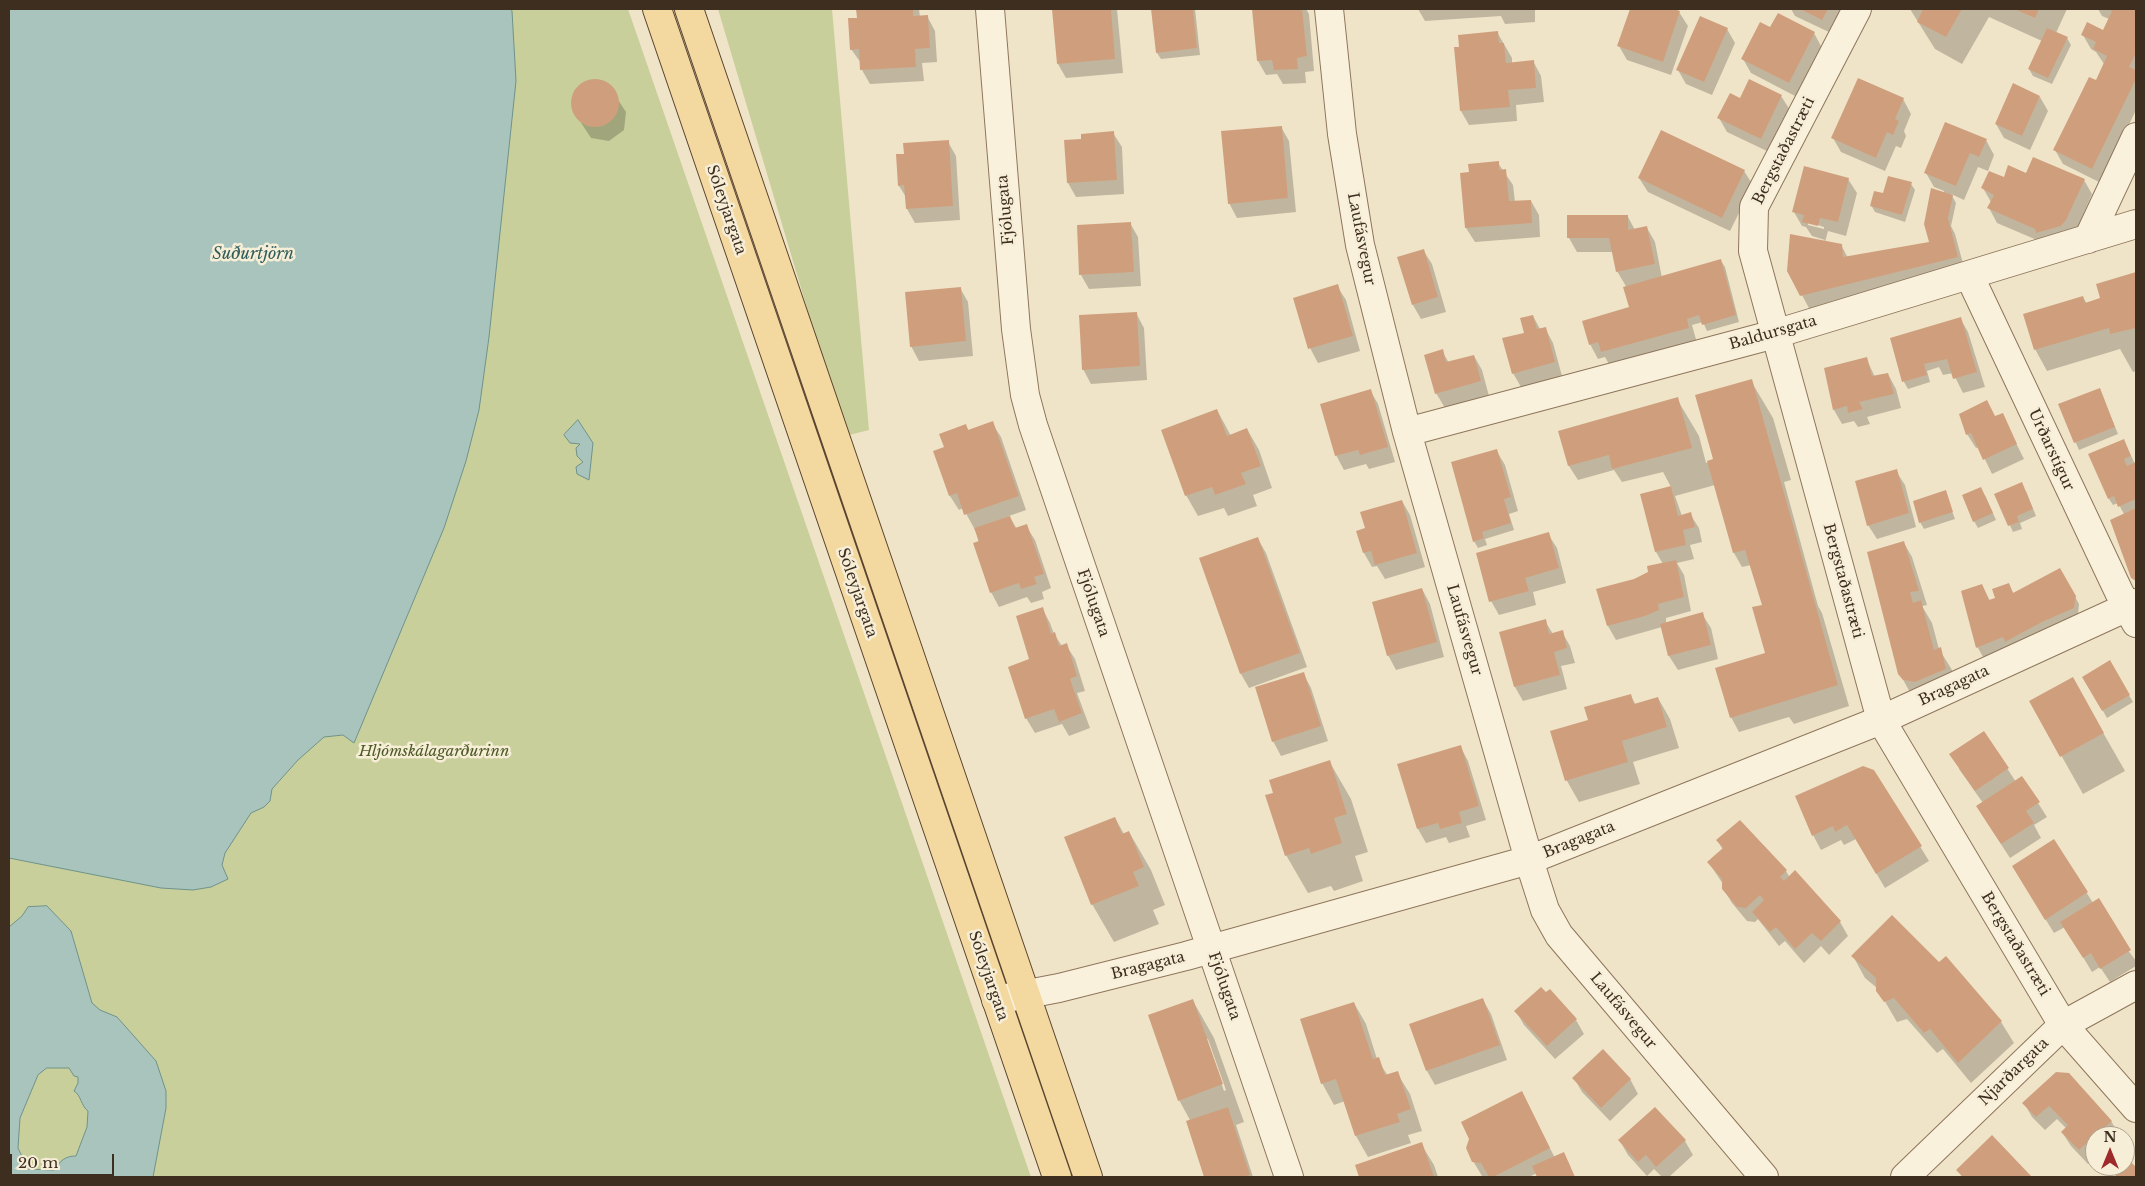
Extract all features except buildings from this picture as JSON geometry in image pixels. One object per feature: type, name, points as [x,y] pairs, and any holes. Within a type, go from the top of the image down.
[{"type":"main road","name":"Sóleyjargata","points":[[657,9],[1056,1177]]},
{"type":"main road","name":"Sóleyjargata","points":[[689,9],[1088,1177]]},
{"type":"street","name":"Fjólugata","points":[[990,9],[1016,329],[1025,396],[1120,685],[1289,1177]]},
{"type":"street","name":"Laufásvegur","points":[[1329,9],[1342,134],[1360,245],[1407,432],[1529,860],[1545,910],[1559,935],[1764,1177]]},
{"type":"street","name":"Bergstaðastræti","points":[[1858,9],[1754,207],[1753,251],[1881,720],[2063,1025],[2136,1108]]},
{"type":"street","points":[[2088,240],[2136,137]]},
{"type":"street","name":"Baldursgata","points":[[1407,432],[1775,334],[2136,224]]},
{"type":"street","name":"Urðarstígur","points":[[1969,275],[2133,612]]},
{"type":"street","name":"Bragagata","points":[[996,1000],[1025,995],[1212,949],[1529,860],[1881,720],[2133,612]]},
{"type":"street","name":"Njarðargata","points":[[1905,1177],[2063,1025],[2136,985]]},
{"type":"green space","name":"Hljómskálagarðurinn","points":[[9,9],[628,9],[1031,1177],[9,1177]]},
{"type":"green space","points":[[718,9],[832,9],[869,430],[845,436]]},
{"type":"water","name":"Suðurtjörn","points":[[9,9],[511,9],[512,11],[516,81],[489,337],[479,410],[466,461],[444,528],[354,743],[343,735],[324,737],[298,760],[272,789],[270,801],[264,807],[251,813],[225,853],[222,865],[228,879],[211,887],[193,890],[161,888],[9,858]]},
{"type":"water","points":[[578,420],[593,443],[589,480],[577,474],[576,467],[583,462],[577,456],[576,448],[580,444],[570,443],[564,435]]},
{"type":"water","points":[[47,906],[71,931],[92,1003],[100,1010],[117,1017],[156,1061],[166,1091],[166,1108],[153,1177],[9,1177],[9,927],[22,916],[28,907]],"holes":[[[47,1068],[69,1068],[74,1076],[78,1077],[78,1083],[74,1091],[88,1111],[87,1127],[76,1156],[63,1160],[54,1170],[28,1169],[18,1148],[20,1118],[38,1075]]]}]
